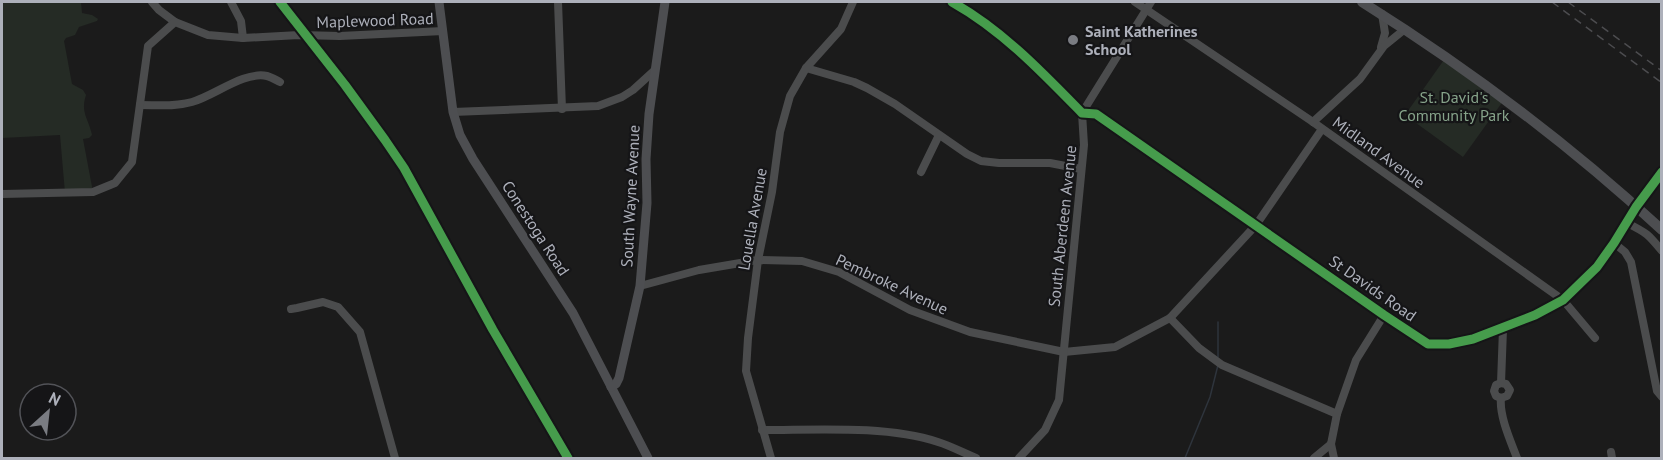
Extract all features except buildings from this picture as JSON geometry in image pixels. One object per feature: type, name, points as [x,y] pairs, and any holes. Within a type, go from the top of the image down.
[{"type":"highway","points":[[1362,2],[1405,29],[1525,114],[1662,230]]},
{"type":"main road","name":"Conestoga Road","points":[[439,2],[453,112],[460,135],[467,150],[573,313],[648,459]]},
{"type":"main road","name":"South Wayne Avenue","points":[[611,387],[619,378],[640,286],[647,202],[646,159],[649,114],[665,2]]},
{"type":"street","name":"Maplewood Road","points":[[152,2],[159,10],[176,21],[208,35],[243,38],[443,31]]},
{"type":"street","points":[[231,2],[241,21],[243,38]]},
{"type":"street","points":[[558,2],[562,109]]},
{"type":"street","name":"Louella Avenue","points":[[771,459],[746,371],[758,260],[772,192],[780,132],[790,96],[806,68],[841,29],[853,2]]},
{"type":"street","points":[[952,2],[994,30],[1030,60],[1083,113],[1149,5]]},
{"type":"street","name":"Midland Avenue","points":[[1136,2],[1149,5],[1563,300],[1595,338]]},
{"type":"street","points":[[1377,55],[1385,33],[1382,14]]},
{"type":"street","points":[[2,194],[93,192],[115,183],[132,162],[148,46],[176,21]]},
{"type":"street","points":[[1313,122],[1360,79],[1377,55],[1405,29]]},
{"type":"street","points":[[806,68],[867,88],[981,161],[1050,163],[1081,170]]},
{"type":"street","points":[[453,112],[598,106],[633,90],[655,70]]},
{"type":"street","points":[[140,105],[189,103],[240,80],[253,77],[267,76],[280,82]]},
{"type":"street","name":"South Aberdeen Avenue","points":[[1019,459],[1045,430],[1059,400],[1084,145],[1083,113]]},
{"type":"street","name":"St Davids Road","points":[[1083,113],[1096,114],[1428,344],[1449,344],[1473,339],[1503,329],[1563,300],[1597,267],[1662,172]]},
{"type":"street","name":"Pembroke Avenue","points":[[640,286],[699,270],[758,260],[802,261],[838,272],[910,310],[970,332],[1064,352],[1115,347],[1170,318],[1256,225],[1322,129]]},
{"type":"street","points":[[921,172],[939,135]]},
{"type":"street","points":[[1627,223],[1646,233],[1662,252]]},
{"type":"street","points":[[1614,243],[1625,252],[1631,262],[1657,390],[1662,397]]},
{"type":"street","points":[[291,309],[323,302],[338,307],[360,332],[395,459]]},
{"type":"street","points":[[1334,459],[1331,444],[1337,414],[1356,360],[1384,315]]},
{"type":"street","points":[[1170,318],[1199,348],[1222,365],[1337,414]]},
{"type":"street","points":[[1503,329],[1501,383],[1496,385],[1494,391],[1496,396],[1501,398],[1503,415],[1517,459]]},
{"type":"street","points":[[762,430],[855,430],[896,433],[937,442],[976,459]]},
{"type":"street","points":[[1314,459],[1331,444]]},
{"type":"green space","points":[[2,2],[81,2],[82,13],[98,19],[79,27],[75,35],[64,41],[72,84],[83,90],[86,95],[84,111],[92,135],[83,139],[93,192],[65,193],[60,135],[2,138]]},
{"type":"green space","name":"St. David's Community Park","points":[[1446,57],[1502,97],[1501,104],[1463,157],[1405,115]]},
{"type":"waterway","points":[[1218,322],[1218,357]]},
{"type":"waterway","points":[[1185,458],[1210,397],[1218,365]]},
{"type":"railway","points":[[1552,2],[1662,83]]},
{"type":"railway","points":[[1568,2],[1662,71]]},
{"type":"cycle path","points":[[280,2],[345,85],[404,168],[493,330],[568,458]]},
{"type":"cycle path","points":[[952,2],[1005,39],[1082,113],[1096,114],[1428,344],[1449,344],[1473,339],[1535,315],[1563,300],[1597,267],[1662,172]]},
{"type":"place","name":"Saint Katherines School","points":[[1073,40]]}]
